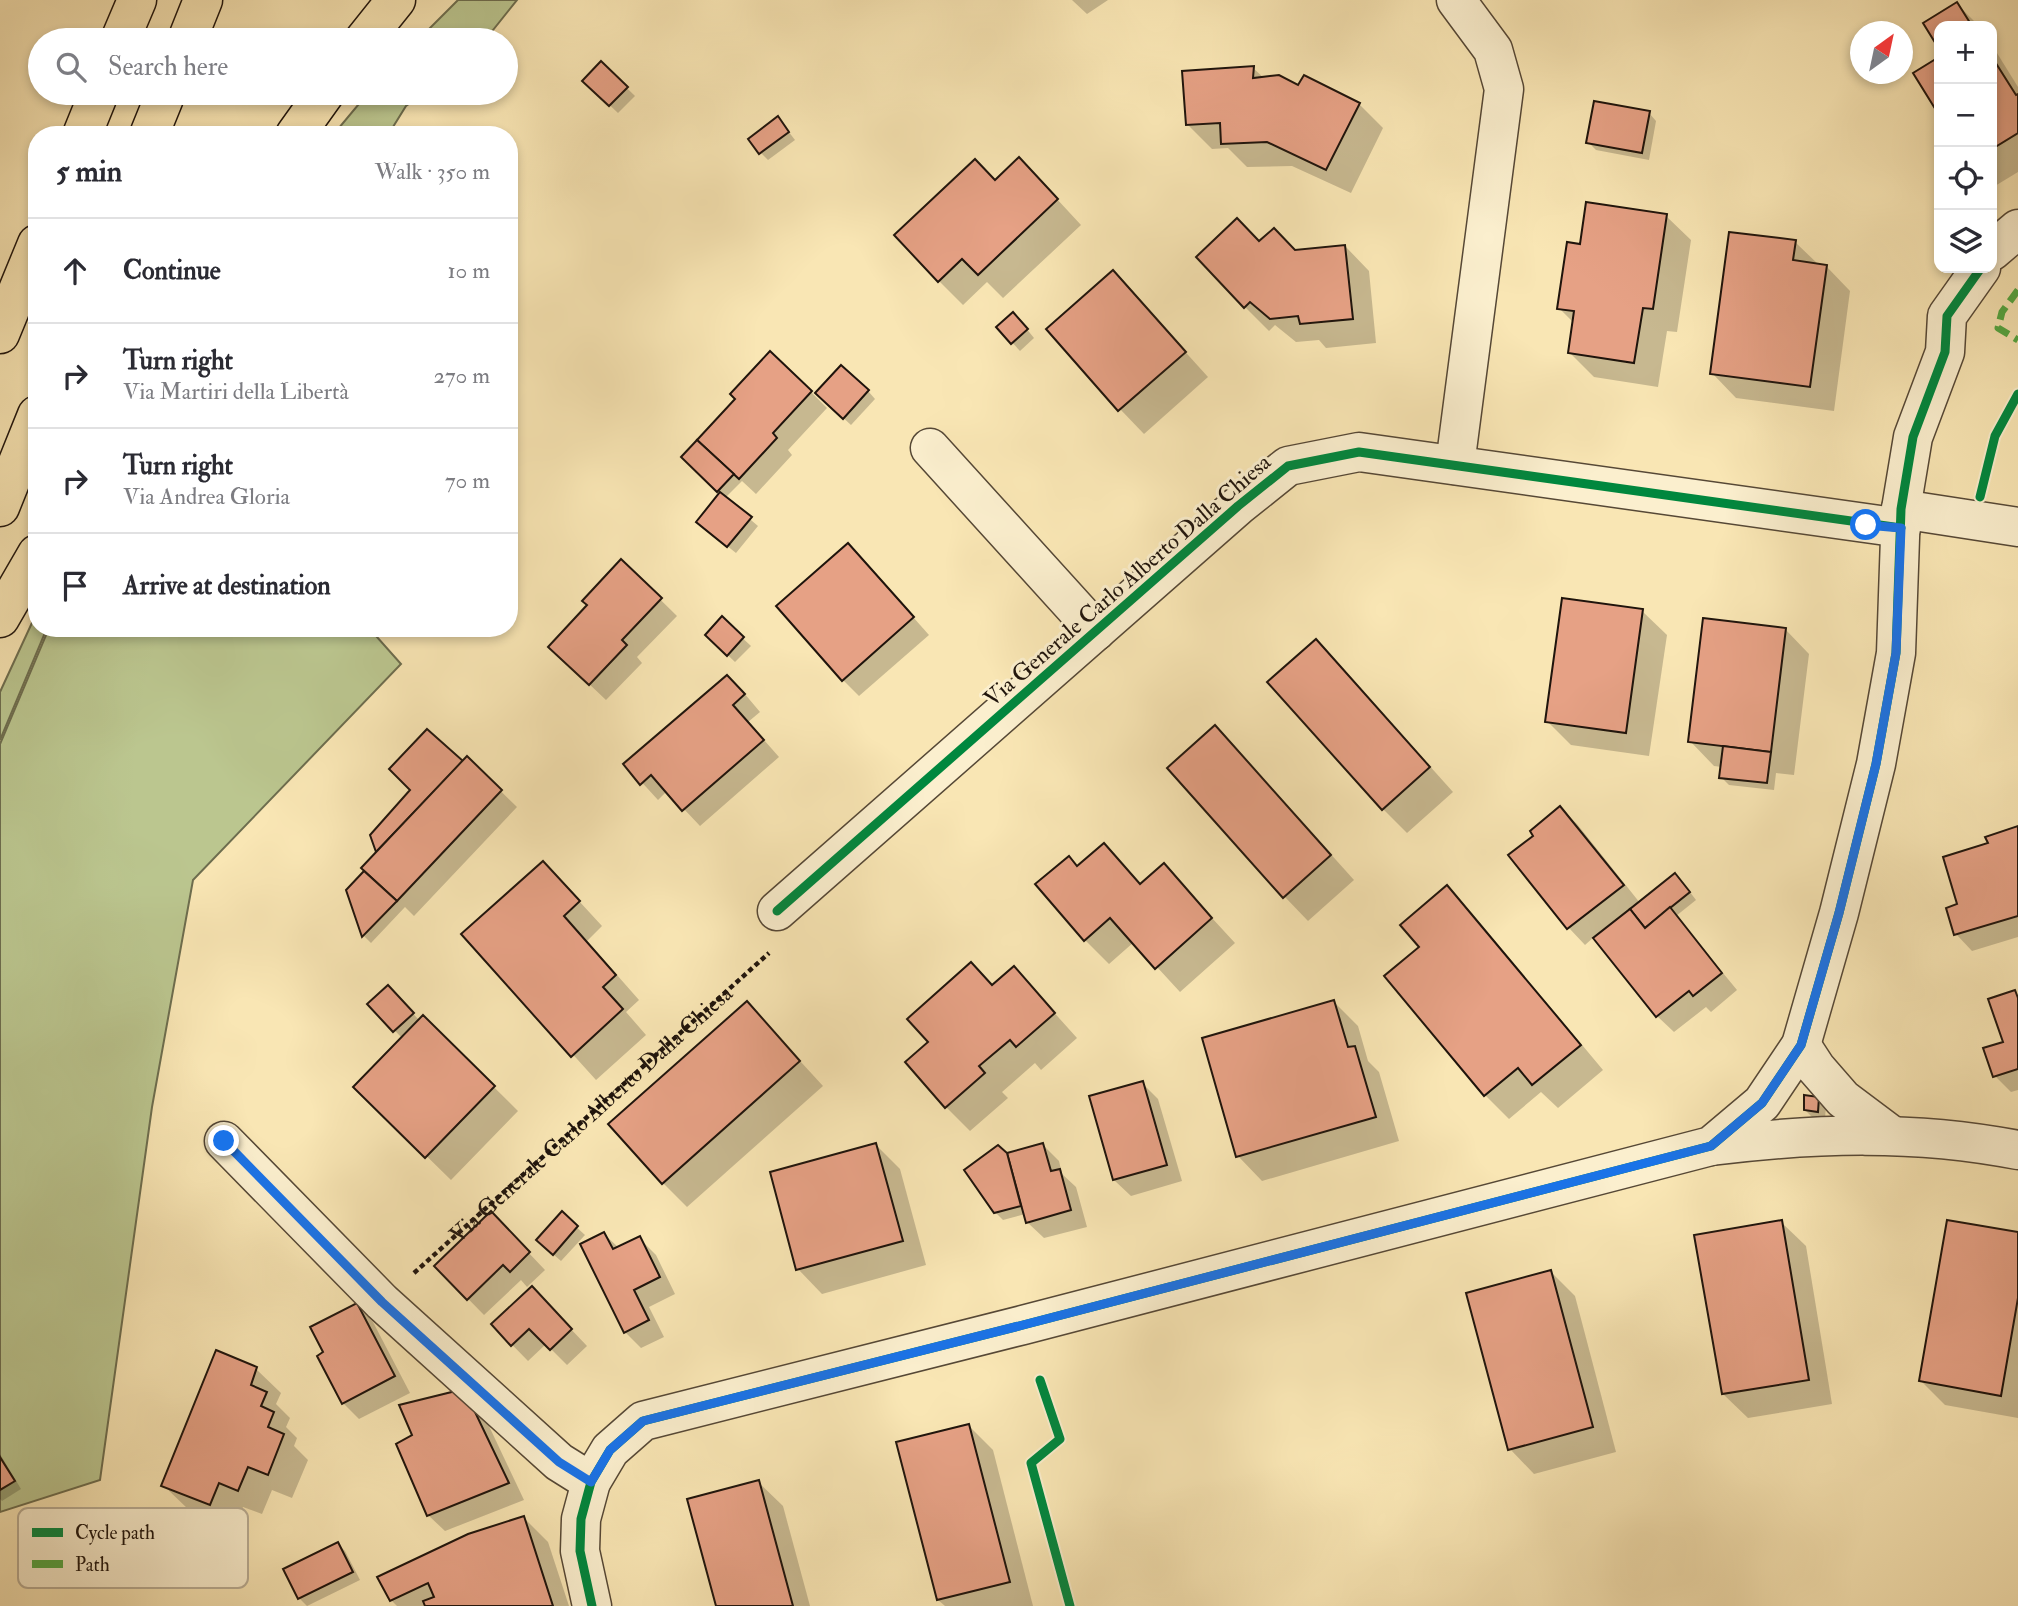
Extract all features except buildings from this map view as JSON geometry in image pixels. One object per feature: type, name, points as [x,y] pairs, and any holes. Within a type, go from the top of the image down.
[{"type":"highway","points":[[125,28],[137,0]]},
{"type":"highway","points":[[192,28],[203,0]]},
{"type":"highway","points":[[373,28],[396,0]]},
{"type":"highway","points":[[86,126],[94,105]]},
{"type":"highway","points":[[153,126],[161,105]]},
{"type":"highway","points":[[302,126],[317,105]]},
{"type":"highway","points":[[0,334],[28,266]]},
{"type":"highway","points":[[0,507],[28,437]]},
{"type":"highway","points":[[0,618],[28,570]]},
{"type":"street","points":[[1455,465],[1504,89],[1493,50],[1456,0]]},
{"type":"street","points":[[1997,247],[2018,229]]},
{"type":"street","points":[[1711,1146],[1762,1103],[1801,1045],[1839,913],[1876,764],[1896,653],[1901,519],[1913,437],[1945,352],[1947,316],[1977,273]]},
{"type":"street","name":"Via Generale Carlo Alberto Dalla Chiesa","points":[[930,449],[1096,631]]},
{"type":"street","name":"Via Generale Carlo Alberto Dalla Chiesa","points":[[778,928],[1096,631],[1238,506],[1288,466],[1359,452],[1901,519],[2018,527]]},
{"type":"street","points":[[1801,1045],[1816,1068],[1843,1099],[1891,1135]]},
{"type":"street","points":[[592,1606],[580,1551],[581,1519],[591,1482],[610,1450],[643,1421],[1711,1146],[1782,1137],[1891,1135],[1972,1141],[2018,1150]]},
{"type":"street","points":[[224,1141],[382,1302],[559,1462],[591,1482]]},
{"type":"green space","points":[[458,0],[517,0],[495,28],[430,28]]},
{"type":"green space","points":[[358,105],[407,105],[394,126],[340,126]]},
{"type":"green space","points":[[28,631],[28,637],[43,637],[0,740],[0,692]]},
{"type":"green space","points":[[45,637],[377,637],[401,664],[193,880],[152,1107],[100,1480],[0,1512],[0,744]]},
{"type":"marked path","points":[[2018,290],[2002,312],[1998,328],[2018,340]]},
{"type":"cycle path","points":[[592,1606],[580,1551],[581,1519],[591,1482],[610,1450],[643,1421],[1711,1146],[1762,1103],[1801,1045],[1839,913],[1876,764],[1896,653],[1901,509],[1913,437],[1945,352],[1947,316],[1977,273]]},
{"type":"cycle path","points":[[1980,497],[1995,436],[2018,394]]},
{"type":"cycle path","points":[[777,911],[1238,506],[1288,466],[1359,452],[1901,528]]},
{"type":"cycle path","points":[[1040,1380],[1060,1439],[1031,1463],[1070,1606]]},
{"type":"route","points":[[224,1141],[382,1302],[559,1462],[591,1482],[610,1450],[643,1421],[1711,1146],[1762,1103],[1801,1045],[1839,913],[1876,764],[1896,653],[1901,528],[1866,525]]}]
